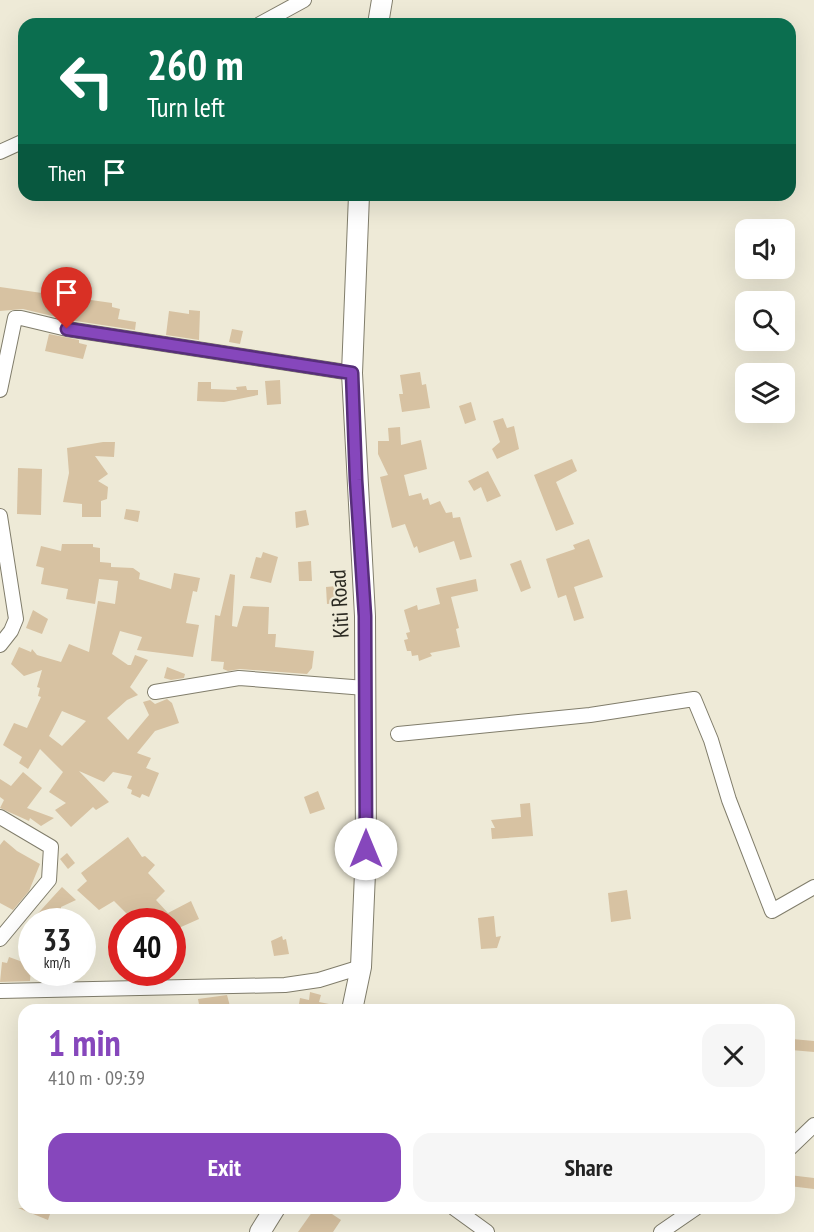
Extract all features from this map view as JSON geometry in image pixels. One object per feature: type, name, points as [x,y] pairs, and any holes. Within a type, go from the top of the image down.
[{"type":"street","points":[[271,18],[304,0]]},
{"type":"street","points":[[379,18],[382,0]]},
{"type":"street","points":[[0,152],[18,144]]},
{"type":"street","name":"Kiti Road","points":[[353,1004],[361,967],[365,904],[365,616],[352,373],[358,201]]},
{"type":"street","points":[[0,390],[15,318],[67,329],[352,373]]},
{"type":"street","points":[[0,516],[16,618],[11,631],[0,645]]},
{"type":"street","points":[[155,692],[239,678],[365,688]]},
{"type":"street","points":[[398,734],[590,715],[694,699],[711,741],[729,800],[772,911],[814,887]]},
{"type":"street","points":[[0,817],[51,847],[48,880],[0,939]]},
{"type":"street","points":[[0,992],[285,985],[319,980],[361,967]]},
{"type":"street","points":[[795,1143],[814,1125]]},
{"type":"street","points":[[260,1232],[271,1214]]},
{"type":"street","points":[[462,1214],[488,1232]]},
{"type":"street","points":[[661,1232],[687,1214]]},
{"type":"building","points":[[0,287],[112,303],[112,307],[120,309],[118,319],[136,322],[135,330],[69,320],[23,309],[0,311]]},
{"type":"building","points":[[189,310],[200,311],[199,340],[166,335],[169,311],[189,314]]},
{"type":"building","points":[[232,329],[243,331],[240,344],[229,342]]},
{"type":"building","points":[[49,334],[79,340],[79,343],[87,345],[83,359],[45,351]]},
{"type":"building","points":[[420,372],[422,385],[426,384],[430,408],[402,412],[399,394],[403,394],[400,375]]},
{"type":"building","points":[[280,380],[281,404],[267,405],[265,381]]},
{"type":"building","points":[[198,382],[211,382],[211,389],[237,390],[236,387],[246,386],[247,390],[258,390],[258,395],[224,402],[197,401]]},
{"type":"building","points":[[471,402],[476,420],[465,424],[459,406]]},
{"type":"building","points":[[503,418],[507,428],[514,426],[519,449],[497,459],[492,449],[500,442],[493,421]]},
{"type":"building","points":[[400,427],[401,445],[421,440],[427,469],[404,475],[409,496],[421,493],[423,500],[428,498],[430,505],[440,501],[446,513],[452,512],[453,518],[460,517],[472,557],[460,560],[454,541],[419,553],[417,546],[414,548],[405,524],[392,528],[380,477],[388,475],[378,454],[378,441],[389,441],[388,428]]},
{"type":"building","points":[[115,442],[114,457],[95,456],[108,474],[98,481],[108,487],[107,499],[101,501],[101,517],[82,517],[82,504],[63,502],[69,473],[67,448]]},
{"type":"building","points":[[572,459],[577,471],[556,482],[574,524],[556,531],[534,475]]},
{"type":"building","points":[[18,468],[42,469],[41,515],[17,514]]},
{"type":"building","points":[[488,471],[501,496],[487,502],[481,487],[474,491],[468,481]]},
{"type":"building","points":[[126,509],[140,511],[138,522],[124,519]]},
{"type":"building","points":[[306,510],[309,525],[296,528],[295,512]]},
{"type":"building","points":[[589,539],[603,577],[574,587],[584,618],[574,621],[566,595],[558,598],[546,559],[575,549],[573,545]]},
{"type":"building","points":[[62,544],[93,544],[93,547],[100,548],[100,562],[111,563],[111,567],[133,568],[140,573],[139,579],[171,589],[174,573],[200,578],[197,592],[193,591],[186,623],[199,625],[193,657],[137,650],[142,637],[120,631],[112,654],[128,665],[131,665],[135,655],[148,660],[130,687],[138,695],[127,700],[107,718],[128,740],[149,715],[143,702],[150,700],[155,704],[167,699],[172,703],[179,723],[155,731],[137,753],[151,758],[146,768],[159,773],[149,797],[142,794],[140,798],[131,794],[132,790],[127,788],[132,776],[113,772],[104,782],[79,771],[109,802],[96,810],[93,807],[71,827],[55,810],[66,803],[49,792],[63,772],[40,749],[28,769],[19,763],[22,757],[3,745],[14,723],[27,728],[41,697],[38,696],[40,688],[37,687],[42,670],[24,676],[11,664],[19,647],[31,652],[32,649],[37,655],[61,662],[69,644],[89,652],[98,601],[115,604],[118,581],[99,579],[95,604],[66,599],[68,589],[41,584],[44,568],[36,566],[41,546],[61,551]],"holes":[[[62,711],[86,721],[62,746],[49,736]]]},
{"type":"building","points":[[263,552],[278,557],[271,583],[250,578],[256,557],[261,558]]},
{"type":"building","points":[[521,560],[531,588],[521,592],[510,564]]},
{"type":"building","points":[[311,561],[312,581],[299,581],[298,562]]},
{"type":"building","points":[[230,574],[235,575],[232,626],[237,627],[243,606],[269,607],[268,634],[276,634],[275,647],[314,651],[312,668],[307,674],[240,669],[228,671],[223,669],[224,662],[211,661],[215,615],[220,616]]},
{"type":"building","points":[[476,579],[478,591],[451,597],[459,628],[456,629],[460,647],[430,653],[432,656],[419,661],[418,655],[412,656],[411,651],[407,651],[404,640],[408,639],[406,633],[410,632],[404,610],[417,605],[418,610],[440,604],[436,588]]},
{"type":"building","points":[[337,586],[338,603],[327,604],[326,587]]},
{"type":"building","points":[[33,610],[48,619],[42,634],[26,628]]},
{"type":"building","points":[[167,667],[185,674],[184,678],[171,680],[164,678]]},
{"type":"building","points":[[23,772],[42,788],[27,808],[54,818],[41,826],[30,818],[29,821],[0,808],[4,800],[0,797],[0,779],[11,786]]},
{"type":"building","points":[[318,791],[325,809],[310,814],[304,797]]},
{"type":"building","points":[[530,803],[533,836],[492,839],[491,828],[495,828],[491,820],[521,817],[520,804]]},
{"type":"building","points":[[128,837],[142,857],[145,856],[155,865],[148,873],[165,891],[156,900],[163,908],[121,908],[114,901],[99,910],[77,890],[87,881],[81,873]]},
{"type":"building","points":[[4,840],[17,851],[40,864],[29,891],[13,910],[0,903],[0,845]]},
{"type":"building","points":[[67,853],[75,863],[68,869],[60,859]]},
{"type":"building","points":[[62,887],[76,900],[61,908],[43,908]]},
{"type":"building","points":[[627,890],[631,919],[611,922],[608,893]]},
{"type":"building","points":[[191,901],[199,919],[186,925],[186,908],[178,908]]},
{"type":"building","points":[[494,916],[496,937],[501,936],[497,948],[481,949],[478,918]]},
{"type":"building","points":[[282,936],[283,940],[286,939],[289,954],[274,956],[271,941]]},
{"type":"building","points":[[9,957],[18,960],[18,981],[0,982],[2,962],[7,963]]},
{"type":"building","points":[[310,992],[321,995],[319,1002],[329,1004],[299,1004],[300,998],[309,1000]]},
{"type":"building","points":[[227,995],[229,1004],[199,1004],[198,999]]},
{"type":"building","points":[[795,1039],[814,1041],[814,1052],[795,1050]]},
{"type":"building","points":[[795,1176],[814,1178],[814,1189],[795,1187]]},
{"type":"building","points":[[33,1214],[50,1214],[48,1220]]},
{"type":"building","points":[[311,1214],[332,1214],[341,1220],[333,1232],[298,1232]]},
{"type":"route","points":[[67,329],[352,373],[365,616],[366,849]]}]
